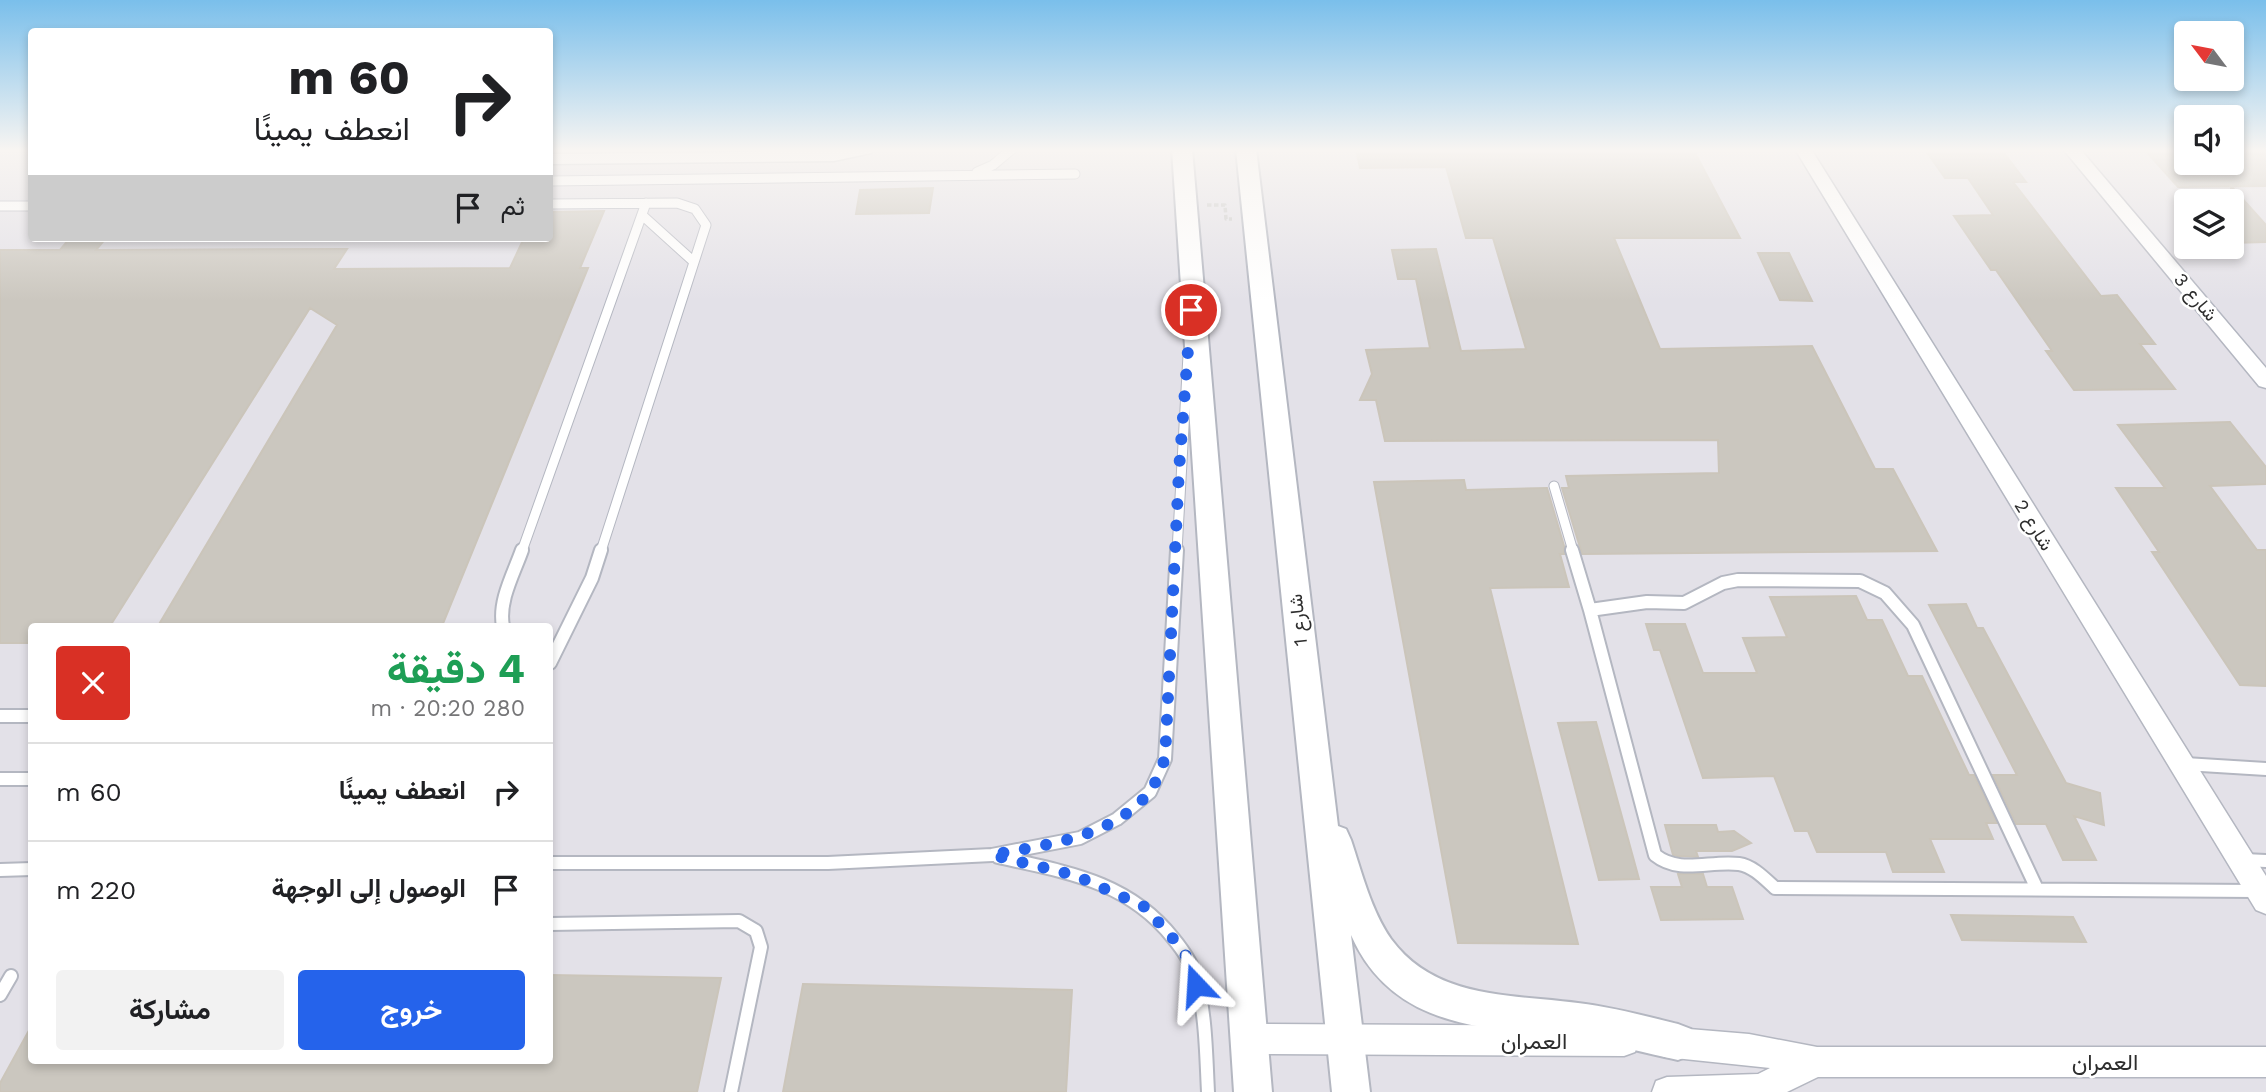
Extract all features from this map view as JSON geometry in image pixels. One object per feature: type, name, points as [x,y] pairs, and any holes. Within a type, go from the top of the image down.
[{"type":"street","points":[[1186,200],[1253,1092]]},
{"type":"street","name":"شارع 1","points":[[1252,200],[1351,1092]]},
{"type":"street","name":"شارع 2","points":[[1834,200],[2263,896]]},
{"type":"street","name":"شارع 3","points":[[2114,200],[2266,381]]},
{"type":"street","points":[[1318,796],[1362,918],[1380,953],[1410,983],[1446,1001],[1497,1015],[1579,1021],[1678,1042]]},
{"type":"street","name":"العمران","points":[[1249,1039],[1678,1042],[1749,1049],[1817,1062],[2266,1062]]},
{"type":"street","name":"العمران","points":[[1667,1092],[1759,1089],[1817,1062]]},
{"type":"lane","points":[[502,623],[501,615],[506,595],[646,203]]},
{"type":"lane","points":[[553,204],[677,203],[700,214],[706,225],[593,578],[553,657]]},
{"type":"lane","points":[[0,206],[28,206]]},
{"type":"lane","points":[[642,215],[694,262]]},
{"type":"lane","points":[[553,863],[828,863],[992,855],[1080,838],[1117,819],[1150,792],[1165,759],[1179,470],[1193,284]]},
{"type":"lane","points":[[1555,486],[1656,855],[1666,864],[1741,864],[1754,870],[1775,888],[2037,889],[2263,896]]},
{"type":"lane","points":[[1590,610],[1647,602],[1684,603],[1723,583],[1738,580],[1860,580],[1885,593],[1913,625],[2037,889]]},
{"type":"lane","points":[[0,716],[28,716]]},
{"type":"lane","points":[[2182,764],[2266,769]]},
{"type":"lane","points":[[0,779],[28,779]]},
{"type":"lane","points":[[992,855],[1074,875],[1145,907],[1164,927],[1184,951],[1196,980],[1205,1038],[1208,1092]]},
{"type":"lane","points":[[2241,860],[2266,860]]},
{"type":"lane","points":[[0,870],[28,869]]},
{"type":"lane","points":[[553,924],[739,921],[756,931],[761,947],[731,1092]]},
{"type":"lane","points":[[0,995],[11,976]]},
{"type":"path","points":[[1187,206],[1225,205],[1226,219],[1254,218]]},
{"type":"shaded area","points":[[0,200],[28,200],[28,242],[553,242],[553,200],[2174,200],[2174,259],[2244,259],[2244,200],[2266,200],[2266,1092],[0,1092]]},
{"type":"building","points":[[858,200],[931,200],[929,213],[856,214]]},
{"type":"building","points":[[1455,200],[1720,200],[1740,238],[1614,238],[1660,349],[1812,346],[1875,469],[1893,469],[1937,551],[1582,554],[1562,488],[1569,488],[1566,476],[1719,473],[1718,440],[1385,441],[1376,400],[1360,400],[1372,374],[1366,350],[1430,348],[1416,279],[1398,279],[1392,250],[1436,249],[1461,351],[1526,349],[1493,238],[1466,238]]},
{"type":"building","points":[[1983,200],[2027,200],[2101,296],[2117,295],[2155,344],[2140,344],[2175,389],[2074,390],[2046,351],[2052,351],[1996,270],[1991,270],[1954,216],[1993,215]]},
{"type":"building","points":[[2244,200],[2266,225],[2266,242],[2244,243]]},
{"type":"building","points":[[604,211],[580,268],[588,268],[443,623],[160,623],[337,325],[310,308],[112,623],[28,623],[28,643],[0,643],[0,250],[60,250],[67,242],[103,242],[96,250],[347,249],[334,269],[510,268],[522,242],[553,242],[553,212]]},
{"type":"building","points":[[1758,253],[1789,253],[1812,301],[1780,300]]},
{"type":"building","points":[[2230,422],[2266,467],[2266,484],[2210,486],[2257,550],[2266,550],[2266,686],[2240,685],[2152,552],[2159,552],[2116,488],[2165,488],[2118,425]]},
{"type":"building","points":[[1464,480],[1466,490],[1547,488],[1564,546],[1564,554],[1560,554],[1569,587],[1490,588],[1578,944],[1458,943],[1374,482]]},
{"type":"building","points":[[1856,596],[1867,620],[1882,620],[1908,676],[1922,676],[1969,775],[1974,775],[1997,823],[1986,823],[1993,839],[1930,839],[1944,872],[1893,872],[1886,852],[1817,852],[1808,831],[1795,831],[1774,776],[1703,778],[1660,650],[1654,650],[1646,624],[1685,624],[1703,673],[1757,673],[1743,638],[1787,637],[1770,597]]},
{"type":"building","points":[[1966,604],[1977,628],[1983,628],[2066,783],[2100,793],[2104,825],[2074,816],[2096,860],[2063,860],[2046,824],[2016,824],[1993,775],[2017,775],[1929,605]]},
{"type":"building","points":[[1596,722],[1639,879],[1599,880],[1558,723]]},
{"type":"building","points":[[1665,825],[1716,825],[1718,832],[1734,831],[1751,843],[1732,851],[1696,851],[1698,857],[1677,856],[1673,855]]},
{"type":"building","points":[[1678,874],[1703,874],[1707,887],[1732,887],[1743,919],[1661,920],[1651,887],[1682,887]]},
{"type":"building","points":[[1951,915],[2073,917],[2086,942],[1962,940]]},
{"type":"building","points":[[553,975],[721,978],[697,1092],[0,1092],[0,1083],[28,1032],[28,1064],[553,1064]]},
{"type":"building","points":[[803,984],[1072,990],[1066,1092],[783,1092]]},
{"type":"route","points":[[1191,310],[1179,470],[1165,759],[1150,792],[1117,819],[1080,838],[992,855],[1074,875],[1145,907],[1184,951],[1196,985]]}]
